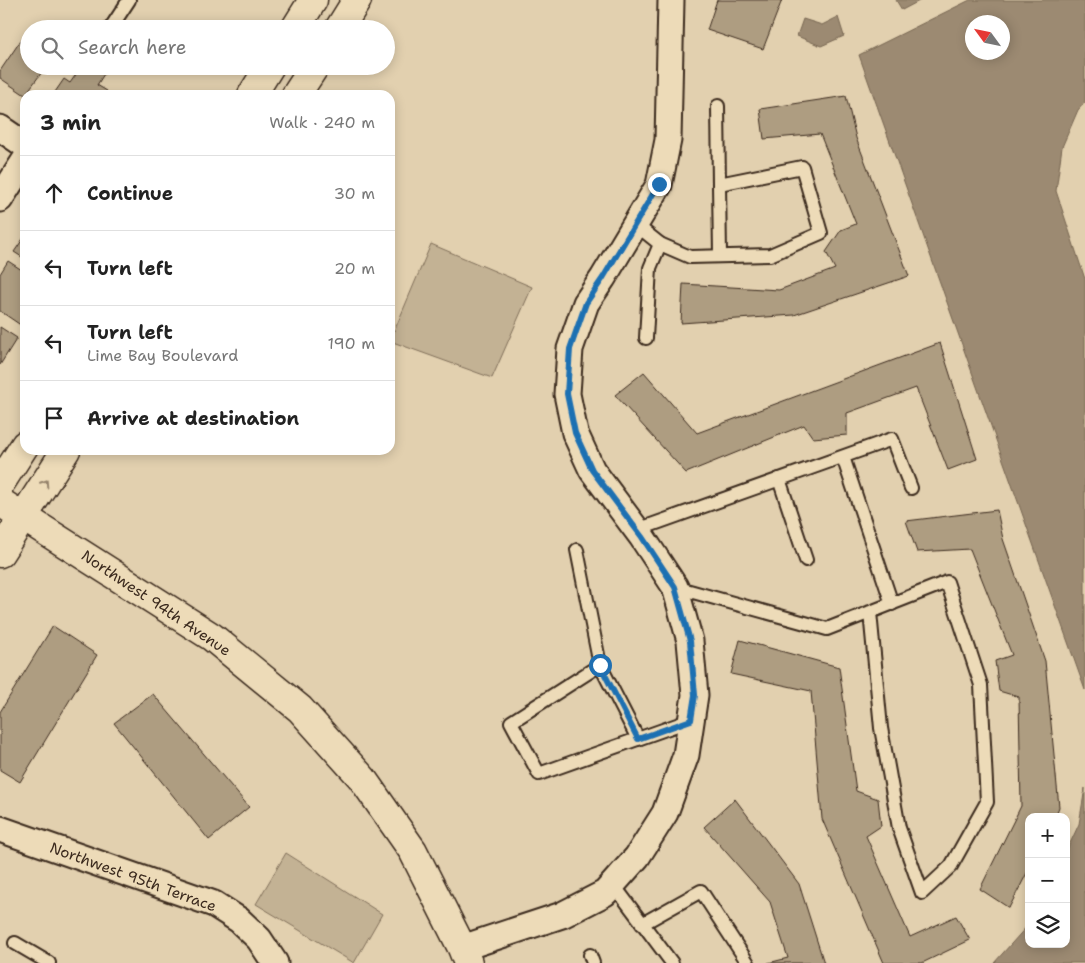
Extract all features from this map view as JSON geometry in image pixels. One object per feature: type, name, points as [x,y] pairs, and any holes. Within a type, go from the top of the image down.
[{"type":"street","points":[[300,20],[313,0]]},
{"type":"street","points":[[345,20],[357,0]]},
{"type":"street","points":[[465,955],[562,915],[605,892],[637,857],[664,812],[686,756],[695,695],[690,641],[675,587],[637,530],[592,470],[575,433],[567,394],[570,349],[586,303],[659,184],[668,140],[671,0]]},
{"type":"street","points":[[255,90],[264,75]]},
{"type":"street","points":[[299,90],[308,75]]},
{"type":"street","points":[[0,128],[20,142]]},
{"type":"street","points":[[0,199],[20,168]]},
{"type":"street","points":[[0,484],[20,453]]},
{"type":"street","points":[[0,553],[63,455]]},
{"type":"street","name":"Northwest 94th Avenue","points":[[0,502],[212,638],[300,709],[362,778],[413,851],[465,955]]},
{"type":"street","name":"Northwest 95th Terrace","points":[[0,829],[214,904],[239,920],[259,939],[275,963]]},
{"type":"lane","points":[[116,20],[129,0]]},
{"type":"lane","points":[[718,106],[720,255]]},
{"type":"lane","points":[[635,224],[660,244],[690,257],[770,255],[821,232],[802,168],[719,184]]},
{"type":"lane","points":[[646,338],[650,268],[660,244]]},
{"type":"lane","points":[[637,530],[892,439],[911,488]]},
{"type":"lane","points":[[843,457],[892,604]]},
{"type":"lane","points":[[779,480],[806,560]]},
{"type":"lane","points":[[577,550],[600,665],[638,739]]},
{"type":"lane","points":[[675,587],[827,629],[870,612],[892,604],[947,582],[981,685],[988,802],[951,866],[922,893],[899,828],[881,728],[870,612]]},
{"type":"lane","points":[[600,665],[511,722],[539,774],[691,720]]},
{"type":"lane","points":[[613,884],[672,963]]},
{"type":"lane","points":[[642,924],[701,891],[748,963]]},
{"type":"lane","points":[[15,943],[49,963]]},
{"type":"shaded area","points":[[896,0],[921,0],[902,10]]},
{"type":"shaded area","points":[[970,0],[1085,0],[1085,102],[1078,110],[1062,147],[1056,191],[1085,279],[1085,690],[859,55]]},
{"type":"shaded area","points":[[838,17],[844,36],[821,46],[797,36],[803,19],[822,25]]},
{"type":"shaded area","points":[[431,244],[532,287],[492,378],[395,343],[395,329]]},
{"type":"shaded area","points":[[1085,788],[1085,963],[994,963],[1025,928],[1025,948],[1070,948],[1070,843],[1079,824]]},
{"type":"shaded area","points":[[286,853],[382,914],[354,963],[256,904]]},
{"type":"building","points":[[717,0],[782,0],[763,49],[707,30]]},
{"type":"building","points":[[20,41],[20,75],[40,75],[29,90],[20,90],[20,92],[0,78],[0,71]]},
{"type":"building","points":[[76,75],[103,75],[97,85],[105,90],[56,90],[64,79],[70,83]]},
{"type":"building","points":[[846,96],[856,138],[909,276],[794,315],[681,323],[683,284],[779,290],[835,269],[826,252],[841,230],[856,224],[820,134],[764,139],[760,109]]},
{"type":"building","points":[[20,243],[20,256],[14,252]]},
{"type":"building","points":[[8,261],[20,269],[20,325],[0,311],[0,274]]},
{"type":"building","points":[[0,327],[17,338],[0,365]]},
{"type":"building","points":[[940,343],[977,459],[948,470],[916,388],[847,413],[847,435],[813,438],[804,425],[686,473],[615,395],[644,372],[697,433]]},
{"type":"building","points":[[997,510],[1003,539],[1045,661],[1059,807],[1057,813],[1025,813],[1025,877],[1009,908],[980,889],[1021,806],[1019,697],[999,691],[995,661],[1012,655],[970,549],[917,552],[906,521]]},
{"type":"building","points":[[53,626],[97,655],[20,782],[0,770],[0,712]]},
{"type":"building","points":[[740,640],[839,667],[856,791],[878,799],[881,826],[866,836],[910,937],[956,916],[970,940],[922,963],[884,963],[822,819],[811,691],[731,674]]},
{"type":"building","points":[[153,694],[249,807],[209,840],[114,723]]},
{"type":"building","points":[[735,799],[799,884],[824,963],[768,963],[788,958],[770,902],[704,827]]},
{"type":"route","points":[[600,665],[638,739],[691,720],[695,695],[690,641],[675,587],[642,537],[592,470],[575,433],[567,394],[570,349],[586,303],[659,184]]}]
